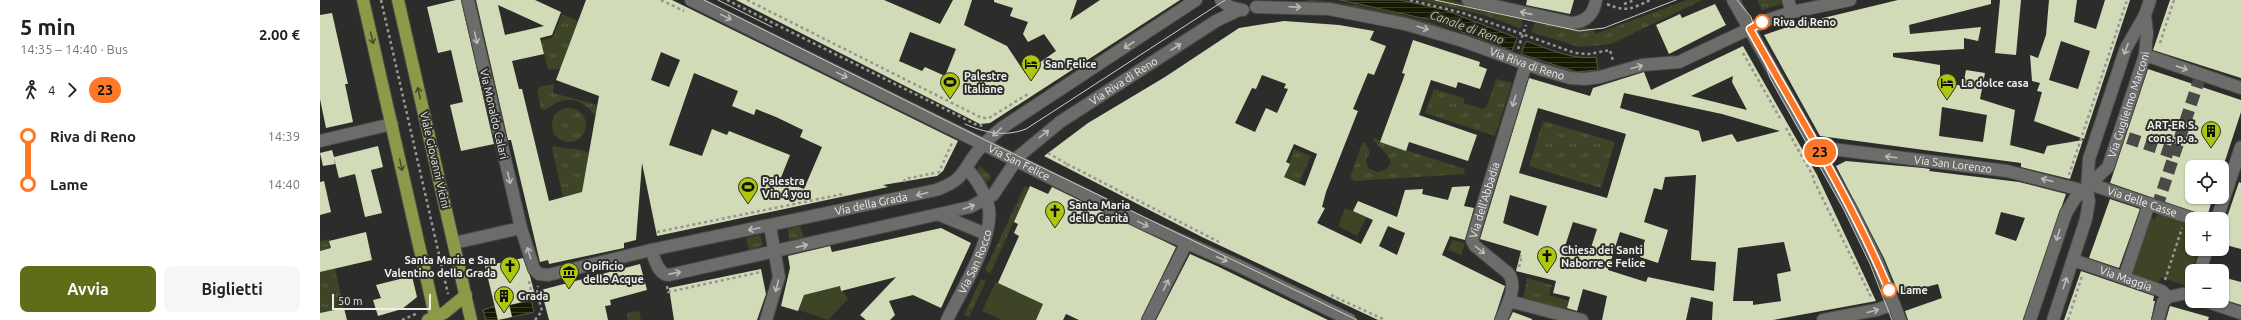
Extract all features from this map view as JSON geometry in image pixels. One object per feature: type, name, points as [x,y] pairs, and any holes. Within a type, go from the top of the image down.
[{"type":"main road","points":[[363,0],[392,124],[433,319],[452,308],[466,295]]},
{"type":"main road","name":"Viale Giovanni Vicini","points":[[398,0],[471,320]]},
{"type":"street","name":"Via Monaldo Calari","points":[[468,0],[521,228],[533,266],[540,278]]},
{"type":"street","name":"Via San Felice","points":[[691,0],[1015,161],[1186,244],[1236,265],[1350,320]]},
{"type":"street","points":[[983,145],[1007,124],[1196,0]]},
{"type":"street","points":[[1221,0],[1230,7],[1239,10]]},
{"type":"street","points":[[1468,0],[1568,23],[1576,23],[1585,20],[1601,2]]},
{"type":"street","points":[[1733,0],[1818,149],[1865,236],[1900,320]]},
{"type":"street","points":[[1788,0],[1792,12]]},
{"type":"street","name":"Via Riva di Reno","points":[[1015,161],[1037,140],[1070,115],[1216,21],[1239,10],[1260,3],[1329,9],[1405,24],[1463,41],[1570,78],[1591,79],[1642,65],[1679,62],[1768,20],[1792,12],[1850,0]]},
{"type":"street","name":"Via Guglielmo Marconi","points":[[2053,320],[2086,219],[2089,201],[2088,164],[2093,147],[2126,48],[2145,15],[2150,0]]},
{"type":"street","name":"Via Guglielmo Marconi","points":[[2030,320],[2066,213],[2076,197],[2108,167],[2145,55],[2147,33],[2145,15]]},
{"type":"street","points":[[2145,55],[2241,88]]},
{"type":"street","name":"Via dell'Abbadia","points":[[1501,320],[1512,290],[1510,276],[1475,246],[1472,240],[1526,64]]},
{"type":"street","points":[[320,141],[392,124]]},
{"type":"street","name":"Via della Grada","points":[[540,278],[651,250],[925,193],[954,182],[967,169],[983,145]]},
{"type":"street","points":[[2219,212],[2241,147]]},
{"type":"street","name":"Via San Lorenzo","points":[[1818,149],[1840,150],[2007,172],[2088,187]]},
{"type":"street","points":[[651,250],[660,271],[665,275],[940,215],[970,207],[987,200],[997,190],[1015,161]]},
{"type":"street","points":[[967,169],[987,200]]},
{"type":"street","name":"Via delle Casse","points":[[2088,187],[2149,204],[2185,216]]},
{"type":"street","name":"Via San Rocco","points":[[947,320],[986,234],[989,217],[987,200]]},
{"type":"street","points":[[2124,278],[2149,204]]},
{"type":"street","points":[[940,215],[986,234]]},
{"type":"street","points":[[766,320],[779,277],[770,226]]},
{"type":"street","points":[[454,243],[521,228]]},
{"type":"street","points":[[1148,320],[1186,244]]},
{"type":"street","name":"Via Maggia","points":[[2073,260],[2124,278],[2180,294]]},
{"type":"street","points":[[2158,320],[2164,302],[2180,294]]},
{"type":"street","points":[[1509,301],[1582,320]]},
{"type":"street","points":[[1823,320],[1876,310],[1894,304]]},
{"type":"street","points":[[2226,308],[2241,313]]},
{"type":"path","points":[[381,0],[448,294]]},
{"type":"path","points":[[661,0],[690,14]]},
{"type":"path","points":[[727,0],[977,125],[989,126]]},
{"type":"path","points":[[747,0],[982,118],[989,118],[1035,90]]},
{"type":"path","points":[[1410,0],[1463,13],[1523,36],[1581,54],[1610,50],[1614,67]]},
{"type":"path","points":[[1624,4],[1635,0]]},
{"type":"path","points":[[1601,2],[1616,9],[1626,10],[1651,0]]},
{"type":"path","points":[[2068,178],[2127,0]]},
{"type":"path","points":[[2159,44],[2174,0]]},
{"type":"path","points":[[1517,53],[1527,25]]},
{"type":"path","points":[[1740,47],[1745,52],[1781,120]]},
{"type":"path","points":[[964,115],[966,110]]},
{"type":"path","points":[[1786,128],[1813,176],[1813,179],[1833,216],[1872,302]]},
{"type":"path","points":[[904,182],[905,179],[939,172],[953,143],[946,140]]},
{"type":"path","points":[[1048,153],[1066,165],[1222,243]]},
{"type":"path","points":[[657,232],[772,210],[843,194],[846,197]]},
{"type":"path","points":[[1518,271],[1522,256],[1520,256]]},
{"type":"path","points":[[2180,294],[2185,256]]},
{"type":"path","points":[[670,292],[761,272]]},
{"type":"path","points":[[2068,320],[2082,275]]},
{"type":"path","points":[[537,319],[542,312],[538,292],[540,278]]},
{"type":"path","points":[[1325,292],[1385,320]]},
{"type":"path","points":[[402,320],[413,316]]},
{"type":"green space","points":[[1308,0],[1360,6],[1383,11],[1426,21],[1453,32],[1300,3]]},
{"type":"green space","points":[[1419,0],[1449,0],[1523,17],[1522,27],[1520,28],[1484,15]]},
{"type":"green space","points":[[1687,0],[1702,0],[1611,44],[1580,47],[1531,32],[1536,20],[1568,27],[1591,28],[1596,34]]},
{"type":"green space","points":[[1757,0],[1780,0],[1782,4],[1762,10]]},
{"type":"green space","points":[[562,14],[578,21],[560,69],[548,70],[541,41],[553,37]]},
{"type":"green space","points":[[1496,79],[1512,83],[1495,136],[1425,113],[1434,89],[1464,98],[1464,103],[1483,109],[1487,106]]},
{"type":"green space","points":[[554,84],[553,93],[598,105],[596,116],[582,103],[571,100],[560,101],[545,110],[541,109],[537,90],[540,87]]},
{"type":"green space","points":[[572,108],[581,113],[585,118],[585,132],[581,137],[576,141],[566,142],[562,141],[553,132],[552,122],[553,118],[562,109]]},
{"type":"green space","points":[[1543,121],[1615,142],[1601,188],[1529,166]]},
{"type":"green space","points":[[1374,138],[1380,142],[1465,169],[1464,174],[1355,181],[1350,178],[1362,143],[1365,142],[1370,152],[1366,160],[1368,168],[1377,172],[1390,166],[1388,157],[1373,139]]},
{"type":"green space","points":[[554,146],[581,150],[589,153],[582,192],[563,197],[552,148]]},
{"type":"green space","points":[[1294,149],[1311,156],[1299,183],[1284,177]]},
{"type":"green space","points":[[980,166],[992,177],[984,185],[975,172]]},
{"type":"green space","points":[[1025,186],[1029,188],[990,274],[985,270]]},
{"type":"green space","points":[[1345,208],[1367,217],[1357,236],[1338,226]]},
{"type":"green space","points":[[2158,211],[2185,220],[2185,256],[2197,256],[2194,264],[2185,264],[2185,286],[2161,277],[2158,285],[2129,275],[2148,217],[2155,220]]},
{"type":"green space","points":[[800,226],[804,238],[789,240],[788,229]]},
{"type":"green space","points":[[760,235],[763,245],[749,250],[746,238]]},
{"type":"green space","points":[[329,239],[331,248],[320,251],[320,241]]},
{"type":"green space","points":[[1452,240],[1465,243],[1461,255],[1448,250]]},
{"type":"green space","points":[[335,269],[344,308],[320,313],[320,272]]},
{"type":"green space","points":[[1527,278],[1552,285],[1549,295],[1569,301],[1566,311],[1523,300]]},
{"type":"green space","points":[[981,279],[986,281],[969,317],[964,315]]},
{"type":"green space","points":[[996,282],[1043,304],[1036,320],[1002,320],[982,311]]},
{"type":"green space","points":[[840,286],[848,299],[828,320],[799,310],[804,295]]},
{"type":"green space","points":[[639,311],[641,320],[628,320],[627,313]]},
{"type":"water","name":"Canale di Reno","points":[[1340,0],[1400,0],[1445,10],[1517,38],[1512,51],[1431,20]]},
{"type":"water","points":[[1526,41],[1569,55],[1587,58],[1596,57],[1598,70],[1577,72],[1521,54]]},
{"type":"water","points":[[531,300],[534,312],[512,317],[509,305]]},
{"type":"water","points":[[495,306],[498,320],[486,320],[483,310]]},
{"type":"building","points":[[461,0],[494,144],[461,151],[450,105],[463,102],[451,50],[438,53],[427,7]]},
{"type":"building","points":[[476,0],[535,0],[561,12],[552,35],[540,38],[544,54],[512,61],[519,89],[522,89],[549,201],[582,192],[599,96],[556,80],[586,0],[672,0],[958,141],[943,171],[937,176],[883,185],[888,187],[657,236],[642,163],[636,240],[624,243],[624,248],[549,264],[548,260],[540,262],[511,140],[508,140]],"holes":[[[498,5],[544,26],[505,35]],[[661,52],[680,60],[669,87],[651,80]],[[694,73],[738,91],[732,106],[754,115],[756,109],[776,117],[803,130],[800,137],[822,147],[804,189],[780,180],[790,155],[729,131],[727,135],[712,129],[702,156],[669,145]]]},
{"type":"building","points":[[736,0],[884,0],[940,24],[953,0],[972,0],[964,25],[1007,46],[1025,73],[1056,51],[1044,34],[1028,42],[1023,34],[1028,22],[1010,16],[1013,8],[994,2],[994,0],[1077,0],[1070,20],[1100,0],[1180,0],[990,123],[980,124]],"holes":[[[910,32],[956,49],[945,76],[925,67],[922,71],[899,61]]]},
{"type":"building","points":[[1527,0],[1574,0],[1570,14],[1526,5]]},
{"type":"building","points":[[1898,0],[1991,0],[1991,4],[1909,25],[1910,34],[1981,27],[1978,41],[1964,38],[1964,49],[1893,53],[1893,57],[1940,65],[1940,82],[1963,86],[1966,70],[1985,73],[1980,99],[2015,110],[2010,145],[2044,154],[2047,146],[2083,140],[2070,179],[2021,167],[2021,163],[1820,136],[1764,35],[1790,26]],"holes":[[[1942,107],[1987,115],[1983,142],[1939,136]]]},
{"type":"building","points":[[2000,0],[2021,0],[2016,55],[1995,53]]},
{"type":"building","points":[[2049,0],[2077,0],[2074,22],[2096,29],[2105,0],[2130,0],[2084,139],[2034,121],[2042,92],[2037,91],[2040,83],[2032,81],[2030,55],[2038,58],[2046,35]],"holes":[[[2061,41],[2090,51],[2078,89],[2049,80]]]},
{"type":"building","points":[[2170,0],[2241,0],[2241,78],[2153,50]]},
{"type":"building","points":[[1715,4],[1726,25],[1669,54],[1656,25],[1680,14],[1682,18]]},
{"type":"building","points":[[332,13],[348,84],[345,84],[353,122],[326,128],[320,99],[320,15]]},
{"type":"building","points":[[1284,21],[1339,25],[1374,31],[1370,40],[1386,46],[1374,75],[1368,73],[1353,109],[1358,111],[1326,192],[1322,207],[1325,208],[1317,223],[1361,244],[1373,220],[1353,211],[1358,201],[1397,217],[1405,190],[1423,189],[1422,194],[1448,200],[1452,187],[1470,186],[1464,206],[1474,208],[1465,240],[1450,236],[1442,255],[1505,286],[1494,320],[1378,320],[1202,237],[1044,156],[1088,123],[1165,77],[1239,28]],"holes":[[[1262,75],[1286,84],[1284,88],[1288,89],[1277,113],[1266,108],[1255,132],[1235,123],[1252,88],[1256,89]],[[1294,144],[1317,154],[1305,186],[1284,177],[1290,164],[1286,162]],[[1388,226],[1405,233],[1397,255],[1379,246]]]},
{"type":"building","points":[[1413,40],[1480,62],[1479,66],[1487,69],[1480,89],[1458,82],[1456,88],[1431,80],[1419,115],[1477,135],[1468,161],[1409,142],[1406,151],[1380,142],[1405,74],[1402,73]]},
{"type":"building","points":[[1743,46],[1817,175],[1876,301],[1773,320],[1712,320],[1713,302],[1691,297],[1686,320],[1602,320],[1607,296],[1583,289],[1577,311],[1567,308],[1570,297],[1553,293],[1556,281],[1516,271],[1521,251],[1480,239],[1529,78],[1590,96],[1593,88],[1644,72],[1651,90]],"holes":[[[1733,76],[1732,82],[1747,110],[1691,96]],[[1624,93],[1722,114],[1780,131],[1737,142],[1732,134],[1702,142],[1699,131],[1620,108]],[[1538,108],[1626,134],[1607,198],[1519,173]],[[1696,175],[1691,260],[1716,262],[1714,291],[1648,277],[1646,282],[1608,270],[1620,232],[1645,240],[1640,257],[1658,263],[1668,230],[1644,222],[1654,188],[1662,190],[1665,177]],[[1510,195],[1547,206],[1538,236],[1503,223]],[[1573,222],[1597,229],[1589,254],[1565,246]],[[1784,242],[1791,271],[1777,274],[1781,301],[1753,305],[1753,301],[1733,301],[1738,248]]]},
{"type":"building","points":[[2148,69],[2241,100],[2241,112],[2225,160],[2185,160],[2185,204],[2211,204],[2208,212],[2193,212],[2110,183]]},
{"type":"building","points":[[378,146],[383,167],[371,170],[382,213],[365,217],[355,174],[339,178],[334,158],[335,164],[323,166],[320,153],[332,150],[334,157]]},
{"type":"building","points":[[1846,161],[1923,168],[1930,169],[1929,171],[2019,182],[2066,194],[2023,320],[1908,320],[1905,311],[1942,298],[1938,284],[1899,294],[1884,258],[1836,166]],"holes":[[[2001,212],[2025,218],[2016,241],[1995,234]]]},
{"type":"building","points":[[324,181],[331,212],[320,215],[320,182]]},
{"type":"building","points":[[2239,182],[2241,183],[2241,249],[2229,246],[2229,212]]},
{"type":"building","points":[[1030,186],[1048,194],[1052,187],[1176,247],[1141,320],[1079,320],[1066,314],[1063,320],[1036,320],[1043,304],[998,283],[1019,236],[1014,233],[1018,224],[1014,222]]},
{"type":"building","points":[[2110,199],[2140,209],[2119,268],[2089,258]]},
{"type":"building","points":[[941,228],[971,243],[941,308],[913,295],[889,301],[895,315],[890,320],[866,320],[860,315],[896,277],[841,291],[840,286],[804,295],[798,311],[781,306],[790,268],[788,256],[830,246],[832,252]]},
{"type":"building","points":[[366,232],[372,260],[320,272],[320,251],[331,248],[329,241]]},
{"type":"building","points":[[1190,254],[1217,266],[1328,320],[1156,320]]},
{"type":"building","name":"Santa Maria e San Valentino della Grada","points":[[523,258],[530,276],[536,299],[509,305],[512,317],[498,320],[485,266]]},
{"type":"building","points":[[640,264],[647,290],[610,300],[611,305],[605,306],[608,320],[549,320],[541,290]]},
{"type":"building","points":[[761,269],[766,294],[757,320],[674,320],[669,288]]},
{"type":"building","points":[[2081,271],[2154,296],[2153,301],[2155,301],[2151,320],[2064,320]]},
{"type":"building","points":[[412,276],[417,297],[402,309],[378,316],[373,300],[381,298],[376,285]]},
{"type":"building","points":[[2229,279],[2241,282],[2241,305],[2229,301]]},
{"type":"building","points":[[2170,306],[2209,317],[2208,320],[2166,320]]},
{"type":"building","points":[[344,308],[347,320],[320,320],[320,313]]},
{"type":"building","points":[[1513,312],[1532,319],[1532,320],[1509,320]]},
{"type":"tunnel","points":[[2157,207],[2201,74]]},
{"type":"tunnel","points":[[2128,138],[2174,153]]},
{"type":"tram line","points":[[704,0],[987,141],[1357,320]]},
{"type":"tram line","points":[[718,0],[772,27]]},
{"type":"tram line","points":[[965,124],[980,130],[995,133],[1010,133],[1026,129],[1225,0]]},
{"type":"tram line","points":[[1435,0],[1579,31],[1604,28],[1676,0]]},
{"type":"tram line","points":[[1737,0],[1751,17],[1770,78],[1844,210],[1870,264],[1892,320]]},
{"type":"bus line","name":"23","points":[[1762,22],[1750,29],[1838,183],[1877,261],[1889,290]]},
{"type":"place","name":"Riva di Reno","points":[[1762,22]]},
{"type":"place","name":"San Felice","points":[[1031,81]]},
{"type":"place","name":"Palestre Italiane","points":[[950,99]]},
{"type":"place","name":"La dolce casa","points":[[1947,100]]},
{"type":"place","name":"ART-ER S. cons. p. a.","points":[[2211,148]]},
{"type":"place","name":"Palestra Vin 4 you","points":[[748,204]]},
{"type":"place","name":"Santa Maria della Carità","points":[[1055,228]]},
{"type":"place","name":"Chiesa dei Santi Naborre e Felice","points":[[1547,273]]},
{"type":"place","name":"Santa Maria e San Valentino della Grada","points":[[510,283]]},
{"type":"place","name":"Opificio delle Acque","points":[[569,289]]},
{"type":"place","name":"Lame","points":[[1889,290]]},
{"type":"place","name":"Grada","points":[[504,313]]}]
